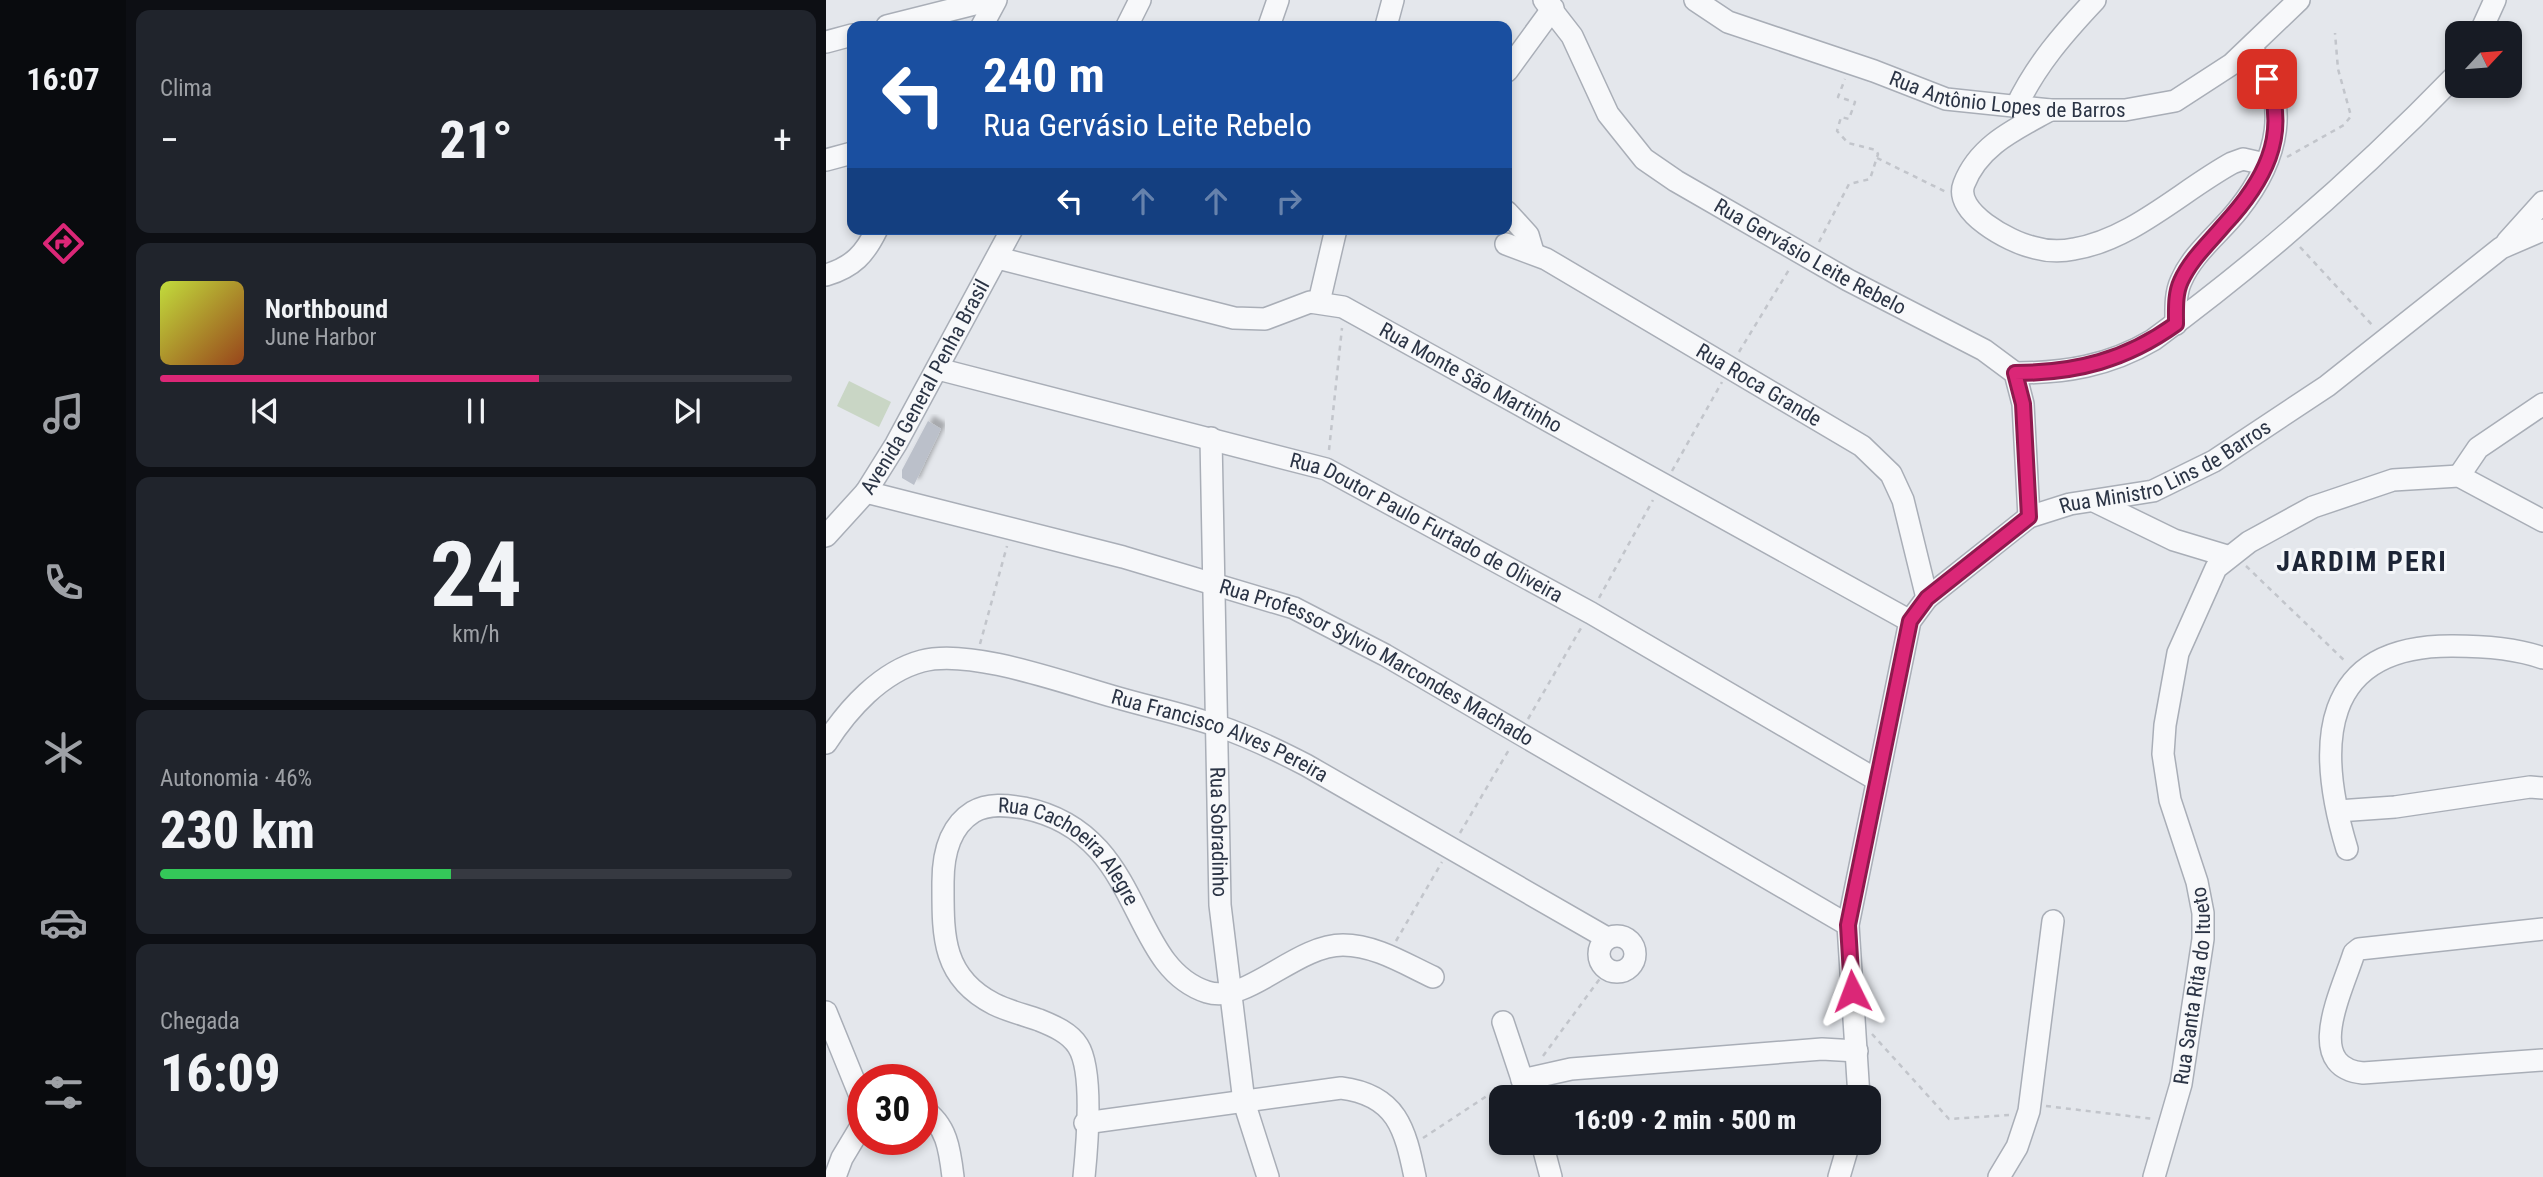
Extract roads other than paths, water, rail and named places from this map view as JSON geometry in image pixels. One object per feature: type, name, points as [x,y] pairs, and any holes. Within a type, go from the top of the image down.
[{"type":"street","points":[[907,21],[990,0]]},
{"type":"street","points":[[985,21],[996,0]]},
{"type":"street","points":[[1130,21],[1140,0]]},
{"type":"street","points":[[1271,21],[1278,0]]},
{"type":"street","points":[[1387,21],[1393,0]]},
{"type":"street","name":"Rua Antônio Lopes de Barros","points":[[1695,0],[1728,22],[1851,62],[1946,99],[2050,110],[2125,110],[2175,101],[2213,79],[2251,48],[2299,0]]},
{"type":"street","points":[[2016,107],[2030,78],[2052,45],[2095,0]]},
{"type":"street","points":[[2485,21],[2495,0]]},
{"type":"street","points":[[1512,63],[1549,4]]},
{"type":"street","name":"Rua Gervásio Leite Rebelo","points":[[1549,4],[1572,36],[1608,114],[1643,159],[1676,181],[1848,280],[1984,350],[2015,373]]},
{"type":"street","points":[[826,43],[847,37]]},
{"type":"street","points":[[2176,324],[2180,283],[2192,261],[2239,209],[2265,164],[2276,135],[2276,104],[2258,57],[2251,48]]},
{"type":"street","points":[[2029,517],[2023,404],[2015,373],[2046,373],[2092,366],[2136,350],[2176,324],[2288,235],[2386,145],[2445,86]]},
{"type":"street","points":[[2050,110],[2014,129],[1984,151],[1964,184],[1964,202],[1992,229],[2031,247],[2071,250],[2092,246],[2135,224],[2232,163],[2243,159],[2265,164]]},
{"type":"street","points":[[826,160],[847,154]]},
{"type":"street","points":[[2511,245],[2543,202]]},
{"type":"street","points":[[1512,217],[1528,234],[1533,252]]},
{"type":"street","name":"Rua Ministro Lins de Barros","points":[[1858,1085],[1848,925],[1910,621],[1927,598],[2029,517],[2070,504],[2153,491],[2214,461],[2289,413],[2511,245],[2543,230]]},
{"type":"street","points":[[826,275],[855,262],[867,250],[874,235]]},
{"type":"street","name":"Avenida General Penha Brasil","points":[[826,536],[866,492],[938,369],[1009,235]]},
{"type":"street","points":[[1319,302],[1335,235]]},
{"type":"street","points":[[2511,245],[2543,242]]},
{"type":"street","name":"Rua Roca Grande","points":[[1506,244],[1533,252],[1862,446],[1891,474],[1900,493],[1920,562],[1927,598]]},
{"type":"street","name":"Rua Monte São Martinho","points":[[998,258],[1234,318],[1265,319],[1319,302],[1343,307],[1910,621]]},
{"type":"street","name":"Rua Doutor Paulo Furtado de Oliveira","points":[[938,369],[1326,469],[1591,613],[1877,780]]},
{"type":"street","points":[[2459,475],[2478,448],[2543,404]]},
{"type":"street","name":"Rua Sobradinho","points":[[1211,438],[1220,905],[1244,1102],[1268,1177]]},
{"type":"street","points":[[2096,502],[2174,540],[2227,556],[2331,499],[2393,480],[2459,475],[2543,521]]},
{"type":"street","name":"Rua Professor Sylvio Marcondes Machado","points":[[866,492],[1213,582],[1294,608],[1335,628],[1519,732],[1848,925]]},
{"type":"street","name":"Rua Santa Rita do Itueto","points":[[2154,1177],[2181,1084],[2203,939],[2203,913],[2197,882],[2169,800],[2163,754],[2165,725],[2178,653],[2198,603],[2216,568],[2227,556]]},
{"type":"street","points":[[2347,849],[2338,811],[2331,760],[2333,721],[2345,689],[2373,665],[2418,646],[2516,650],[2543,658]]},
{"type":"street","name":"Rua Francisco Alves Pereira","points":[[826,743],[862,698],[907,666],[925,660],[975,661],[1216,725],[1306,765],[1607,938],[1621,936],[1627,939],[1634,950],[1634,957],[1627,969],[1607,969],[1598,954],[1607,938]]},
{"type":"street","points":[[2338,811],[2395,807],[2530,787],[2543,788]]},
{"type":"street","name":"Rua Cachoeira Alegre","points":[[1084,1177],[1086,1076],[1084,1056],[1076,1043],[1065,1032],[1044,1022],[996,1005],[972,990],[956,973],[943,927],[943,876],[946,852],[964,818],[979,808],[998,805],[1043,812],[1070,824],[1108,859],[1154,943],[1177,974],[1209,993],[1229,995]]},
{"type":"street","points":[[1999,1177],[2017,1147],[2029,1111],[2053,920]]},
{"type":"street","points":[[2543,929],[2359,949],[2354,954],[2330,1028],[2330,1052],[2338,1065],[2348,1072],[2543,1060]]},
{"type":"street","points":[[1229,995],[1321,947],[1345,944],[1385,954],[1433,977]]},
{"type":"street","points":[[826,1012],[847,1064]]},
{"type":"street","points":[[1503,1022],[1529,1084],[1571,1069],[1822,1049],[1857,1051]]},
{"type":"street","points":[[1085,1123],[1341,1088],[1358,1090],[1387,1106],[1399,1121],[1409,1148],[1415,1177]]},
{"type":"street","points":[[938,1124],[950,1150],[953,1177]]},
{"type":"street","points":[[834,1166],[847,1147]]},
{"type":"street","points":[[1546,1155],[1552,1177]]},
{"type":"street","points":[[1839,1177],[1845,1155]]},
{"type":"district","name":"JARDIM PERI","points":[[2362,561]]}]
